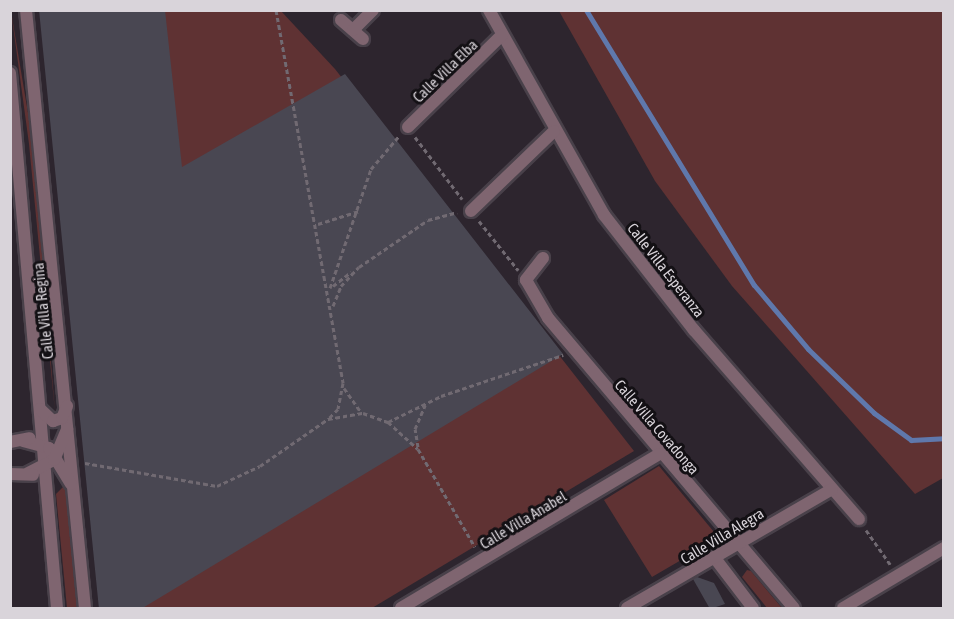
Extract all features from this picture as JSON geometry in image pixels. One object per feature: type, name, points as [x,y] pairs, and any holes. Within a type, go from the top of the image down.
[{"type":"street","name":"Calle Villa Regina","points":[[26,10],[73,461],[85,609]]},
{"type":"street","points":[[353,30],[373,10]]},
{"type":"street","name":"Calle Villa Esperanza","points":[[489,10],[554,131],[604,215],[653,281],[859,519]]},
{"type":"street","points":[[341,20],[363,39]]},
{"type":"street","name":"Calle Villa Elba","points":[[408,127],[502,35]]},
{"type":"street","name":"Calle Villa Regina","points":[[10,73],[57,609]]},
{"type":"street","points":[[471,211],[554,131]]},
{"type":"street","name":"Calle Villa Covadonga","points":[[543,258],[527,273],[526,286],[573,351],[794,609]]},
{"type":"street","points":[[16,442],[40,414],[53,421],[62,418],[68,411]]},
{"type":"street","points":[[10,474],[28,473],[45,467],[57,456],[68,411]]},
{"type":"street","points":[[16,442],[43,445],[57,456],[76,499]]},
{"type":"street","name":"Calle Villa Anabel","points":[[401,609],[485,561],[659,454]]},
{"type":"street","points":[[28,473],[48,495],[54,485],[64,483],[76,499]]},
{"type":"street","name":"Calle Villa Alegra","points":[[627,609],[832,489]]},
{"type":"street","points":[[843,609],[944,548]]},
{"type":"street","points":[[714,557],[753,609]]},
{"type":"path","points":[[276,10],[318,224],[343,383],[349,401],[363,413],[388,422],[418,449],[485,561]]},
{"type":"path","points":[[329,290],[342,264],[377,158],[408,127]]},
{"type":"path","points":[[318,224],[359,211]]},
{"type":"path","points":[[329,290],[342,278],[428,220],[471,211]]},
{"type":"path","points":[[332,309],[341,286],[342,264]]},
{"type":"path","points":[[341,286],[359,267]]},
{"type":"path","points":[[388,422],[428,402],[573,351]]},
{"type":"path","points":[[73,461],[217,486],[260,466],[325,421],[338,409],[343,383]]},
{"type":"path","points":[[418,449],[415,429],[428,402]]},
{"type":"path","points":[[325,421],[363,413]]},
{"type":"path","points":[[859,519],[898,576]]},
{"type":"shaded area","points":[[11,11],[33,143],[55,412],[29,144]]},
{"type":"shaded area","points":[[44,11],[281,11],[335,69],[634,451],[372,608],[102,608]]},
{"type":"shaded area","points":[[559,11],[943,11],[943,478],[915,494],[732,286],[655,181]]},
{"type":"shaded area","points":[[659,466],[719,538],[652,577],[604,500]]},
{"type":"shaded area","points":[[63,487],[68,493],[77,608],[67,608],[56,494]]},
{"type":"shaded area","points":[[747,570],[751,571],[782,608],[767,608],[742,577]]},
{"type":"building","points":[[39,10],[165,10],[182,167],[345,74],[563,354],[141,609],[99,609]]},
{"type":"building","points":[[697,577],[714,583],[725,604],[710,609],[693,579]]},
{"type":"waterway","points":[[586,10],[754,285],[808,349],[874,413],[911,440],[944,438]]}]
